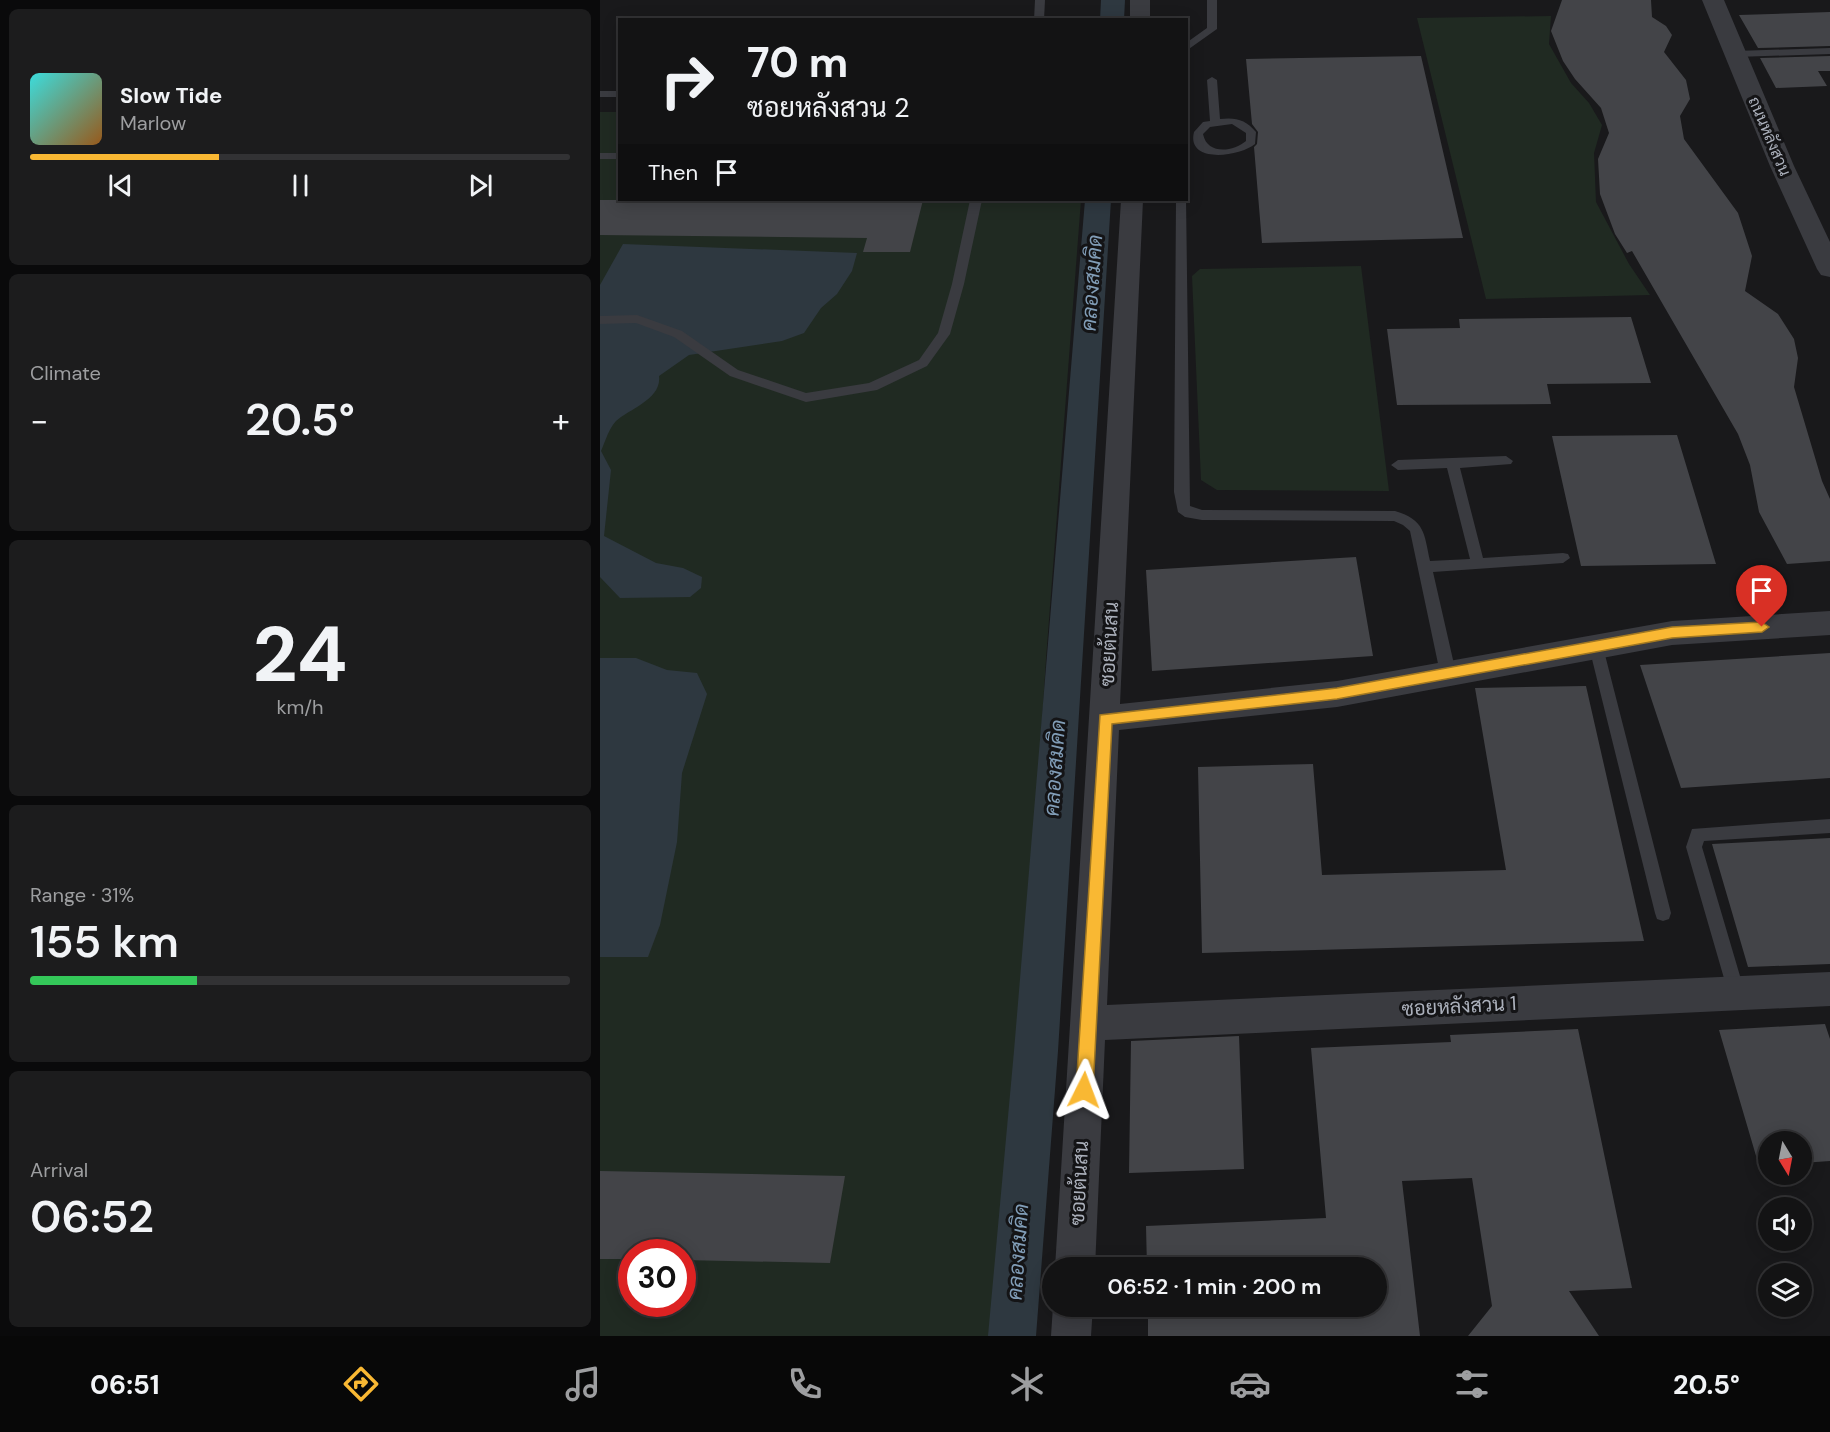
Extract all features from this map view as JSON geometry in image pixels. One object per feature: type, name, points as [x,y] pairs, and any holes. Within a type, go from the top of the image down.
[{"type":"street","points":[[1140,0],[1140,18]]},
{"type":"street","name":"ถนนหลังสวน","points":[[1713,0],[1782,166],[1830,269]]},
{"type":"street","name":"ซอยต้นสน","points":[[1076,1257],[1132,201]]},
{"type":"street","points":[[1105,719],[1337,694],[1672,633],[1830,623]]},
{"type":"street","name":"ซอยหลังสวน 1","points":[[1088,1023],[1830,989]]},
{"type":"street","points":[[1071,1336],[1072,1317]]},
{"type":"lane","points":[[1039,18],[1040,0]]},
{"type":"lane","points":[[1188,47],[1212,29],[1212,0]]},
{"type":"lane","points":[[1736,54],[1830,51]]},
{"type":"lane","points":[[1212,80],[1215,122]]},
{"type":"lane","points":[[600,94],[618,94]]},
{"type":"lane","points":[[1232,121],[1247,127],[1251,132],[1251,142],[1240,150],[1222,153],[1206,149],[1192,139],[1201,129],[1215,122],[1232,121]]},
{"type":"lane","points":[[600,156],[618,156]]},
{"type":"lane","points":[[600,320],[637,319],[668,330],[678,334],[734,373],[806,398],[872,387],[923,363],[944,334],[958,284],[976,201]]},
{"type":"lane","points":[[1182,201],[1181,492],[1183,508],[1190,513],[1202,515],[1395,516],[1408,521],[1416,529],[1448,673]]},
{"type":"lane","points":[[1398,465],[1506,461]]},
{"type":"lane","points":[[1452,463],[1478,564]]},
{"type":"lane","points":[[1424,567],[1563,558]]},
{"type":"lane","points":[[1596,647],[1663,913]]},
{"type":"lane","points":[[1736,993],[1694,847],[1698,834],[1830,826]]},
{"type":"shaded area","points":[[1551,16],[1549,44],[1571,83],[1589,103],[1602,125],[1594,153],[1596,202],[1629,264],[1650,295],[1486,299],[1417,18]]},
{"type":"shaded area","points":[[600,112],[618,112],[618,201],[1081,201],[1046,659],[1003,1336],[600,1336]]},
{"type":"shaded area","points":[[623,244],[857,253],[852,271],[837,294],[821,308],[804,333],[782,341],[689,355],[659,376],[659,384],[650,397],[616,421],[609,431],[601,451],[611,470],[604,536],[656,563],[683,568],[702,577],[701,588],[690,597],[620,598],[600,577],[600,285]]},
{"type":"shaded area","points":[[1361,266],[1389,491],[1217,490],[1201,480],[1192,276],[1200,269]]},
{"type":"shaded area","points":[[600,658],[636,658],[667,670],[697,673],[707,694],[682,773],[677,842],[660,925],[648,957],[600,957]]},
{"type":"building","points":[[1562,0],[1651,0],[1652,17],[1666,26],[1672,35],[1664,52],[1686,80],[1690,99],[1680,116],[1684,139],[1738,213],[1752,256],[1745,291],[1778,314],[1794,339],[1798,358],[1794,387],[1822,481],[1830,499],[1830,561],[1787,564],[1759,512],[1750,465],[1738,434],[1632,251],[1627,253],[1615,234],[1600,194],[1598,159],[1609,133],[1601,108],[1575,79],[1563,61],[1551,31]]},
{"type":"building","points":[[1830,12],[1830,46],[1758,48],[1739,15]]},
{"type":"building","points":[[1421,56],[1463,238],[1262,243],[1254,147],[1257,144],[1258,132],[1252,124],[1246,59]]},
{"type":"building","points":[[1830,56],[1830,71],[1818,71],[1827,86],[1776,88],[1760,58]]},
{"type":"building","points":[[600,200],[923,201],[910,252],[863,252],[867,238],[600,235]]},
{"type":"building","points":[[1631,317],[1651,383],[1547,384],[1551,404],[1397,405],[1387,329],[1460,328],[1459,319]]},
{"type":"building","points":[[1677,435],[1716,564],[1581,566],[1552,436]]},
{"type":"building","points":[[1356,557],[1373,656],[1152,671],[1146,570]]},
{"type":"building","points":[[1830,653],[1830,778],[1681,788],[1640,665]]},
{"type":"building","points":[[1586,686],[1644,941],[1202,953],[1198,767],[1313,764],[1322,875],[1506,870],[1475,688]]},
{"type":"building","points":[[1830,838],[1830,964],[1748,967],[1712,844]]},
{"type":"building","points":[[1825,1024],[1830,1039],[1830,1161],[1812,1162],[1812,1131],[1758,1131],[1758,1163],[1719,1030]]},
{"type":"building","points":[[1578,1029],[1632,1288],[1569,1291],[1599,1336],[1468,1336],[1492,1306],[1472,1178],[1402,1181],[1420,1336],[1148,1336],[1148,1317],[1387,1317],[1387,1257],[1147,1257],[1146,1226],[1326,1218],[1311,1048],[1451,1042],[1450,1035]]},
{"type":"building","points":[[1239,1036],[1244,1169],[1129,1173],[1131,1041]]},
{"type":"building","points":[[600,1171],[845,1176],[830,1263],[696,1260],[696,1239],[618,1239],[618,1259],[600,1259]]},
{"type":"waterway","name":"คลองสมคิด","points":[[1112,18],[1113,0]]},
{"type":"waterway","name":"คลองสมคิด","points":[[1012,1336],[1036,1051],[1098,201]]},
{"type":"route","points":[[1084,1090],[1105,719],[1337,694],[1672,633],[1762,627]]}]
